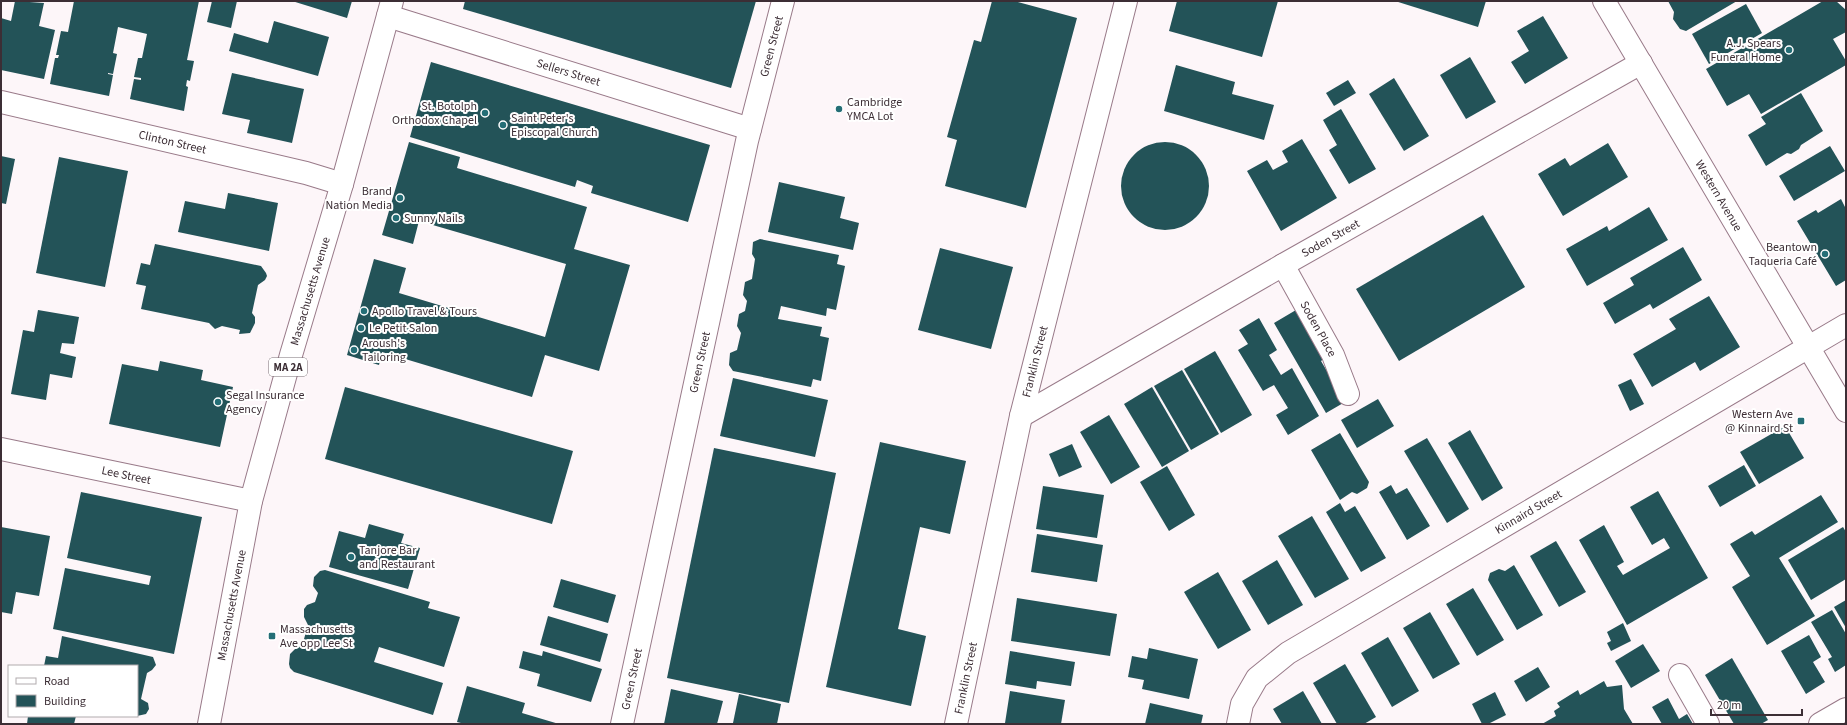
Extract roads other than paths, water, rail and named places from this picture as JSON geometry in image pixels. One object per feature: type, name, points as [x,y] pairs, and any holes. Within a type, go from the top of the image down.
[{"type":"street","name":"Green Street","points":[[622,724],[750,129],[783,1]]},
{"type":"street","name":"Franklin Street","points":[[956,724],[1021,416],[1126,1]]},
{"type":"street","name":"Western Avenue","points":[[1604,1],[1846,411]]},
{"type":"street","name":"Sellers Street","points":[[390,8],[750,129]]},
{"type":"street","name":"Massachusetts Avenue","points":[[209,724],[251,501],[291,355],[342,184],[390,8]]},
{"type":"street","name":"Soden Street","points":[[1021,416],[1283,265],[1641,63]]},
{"type":"street","name":"Clinton Street","points":[[1,102],[306,173],[342,184]]},
{"type":"street","name":"Soden Place","points":[[1283,265],[1333,355],[1348,394]]},
{"type":"street","name":"Kinnaird Street","points":[[1238,724],[1242,704],[1257,678],[1288,653],[1846,325]]},
{"type":"street","name":"Lee Street","points":[[1,449],[251,501]]},
{"type":"street","points":[[1680,675],[1708,724]]},
{"type":"street","points":[[1820,724],[1846,709]]},
{"type":"place","name":"A.J. Spears Funeral Home","points":[[1789,50]]},
{"type":"place","name":"Cambridge YMCA Lot","points":[[839,109]]},
{"type":"place","name":"St. Botolph Orthodox Chapel","points":[[485,113]]},
{"type":"place","name":"Saint Peter's Episcopal Church","points":[[503,125]]},
{"type":"place","name":"Brand Nation Media","points":[[400,198]]},
{"type":"place","name":"Sunny Nails","points":[[396,218]]},
{"type":"place","name":"Beantown Taqueria Café","points":[[1825,254]]},
{"type":"place","name":"Apollo Travel & Tours","points":[[364,311]]},
{"type":"place","name":"Le Petit Salon","points":[[361,328]]},
{"type":"place","name":"Aroush's Tailoring","points":[[354,350]]},
{"type":"place","name":"Segal Insurance Agency","points":[[218,402]]},
{"type":"place","name":"Western Ave @ Kinnaird St","points":[[1801,421]]},
{"type":"place","name":"Tanjore Bar and Restaurant","points":[[351,557]]},
{"type":"place","name":"Massachusetts Ave opp Lee St","points":[[272,636]]}]
